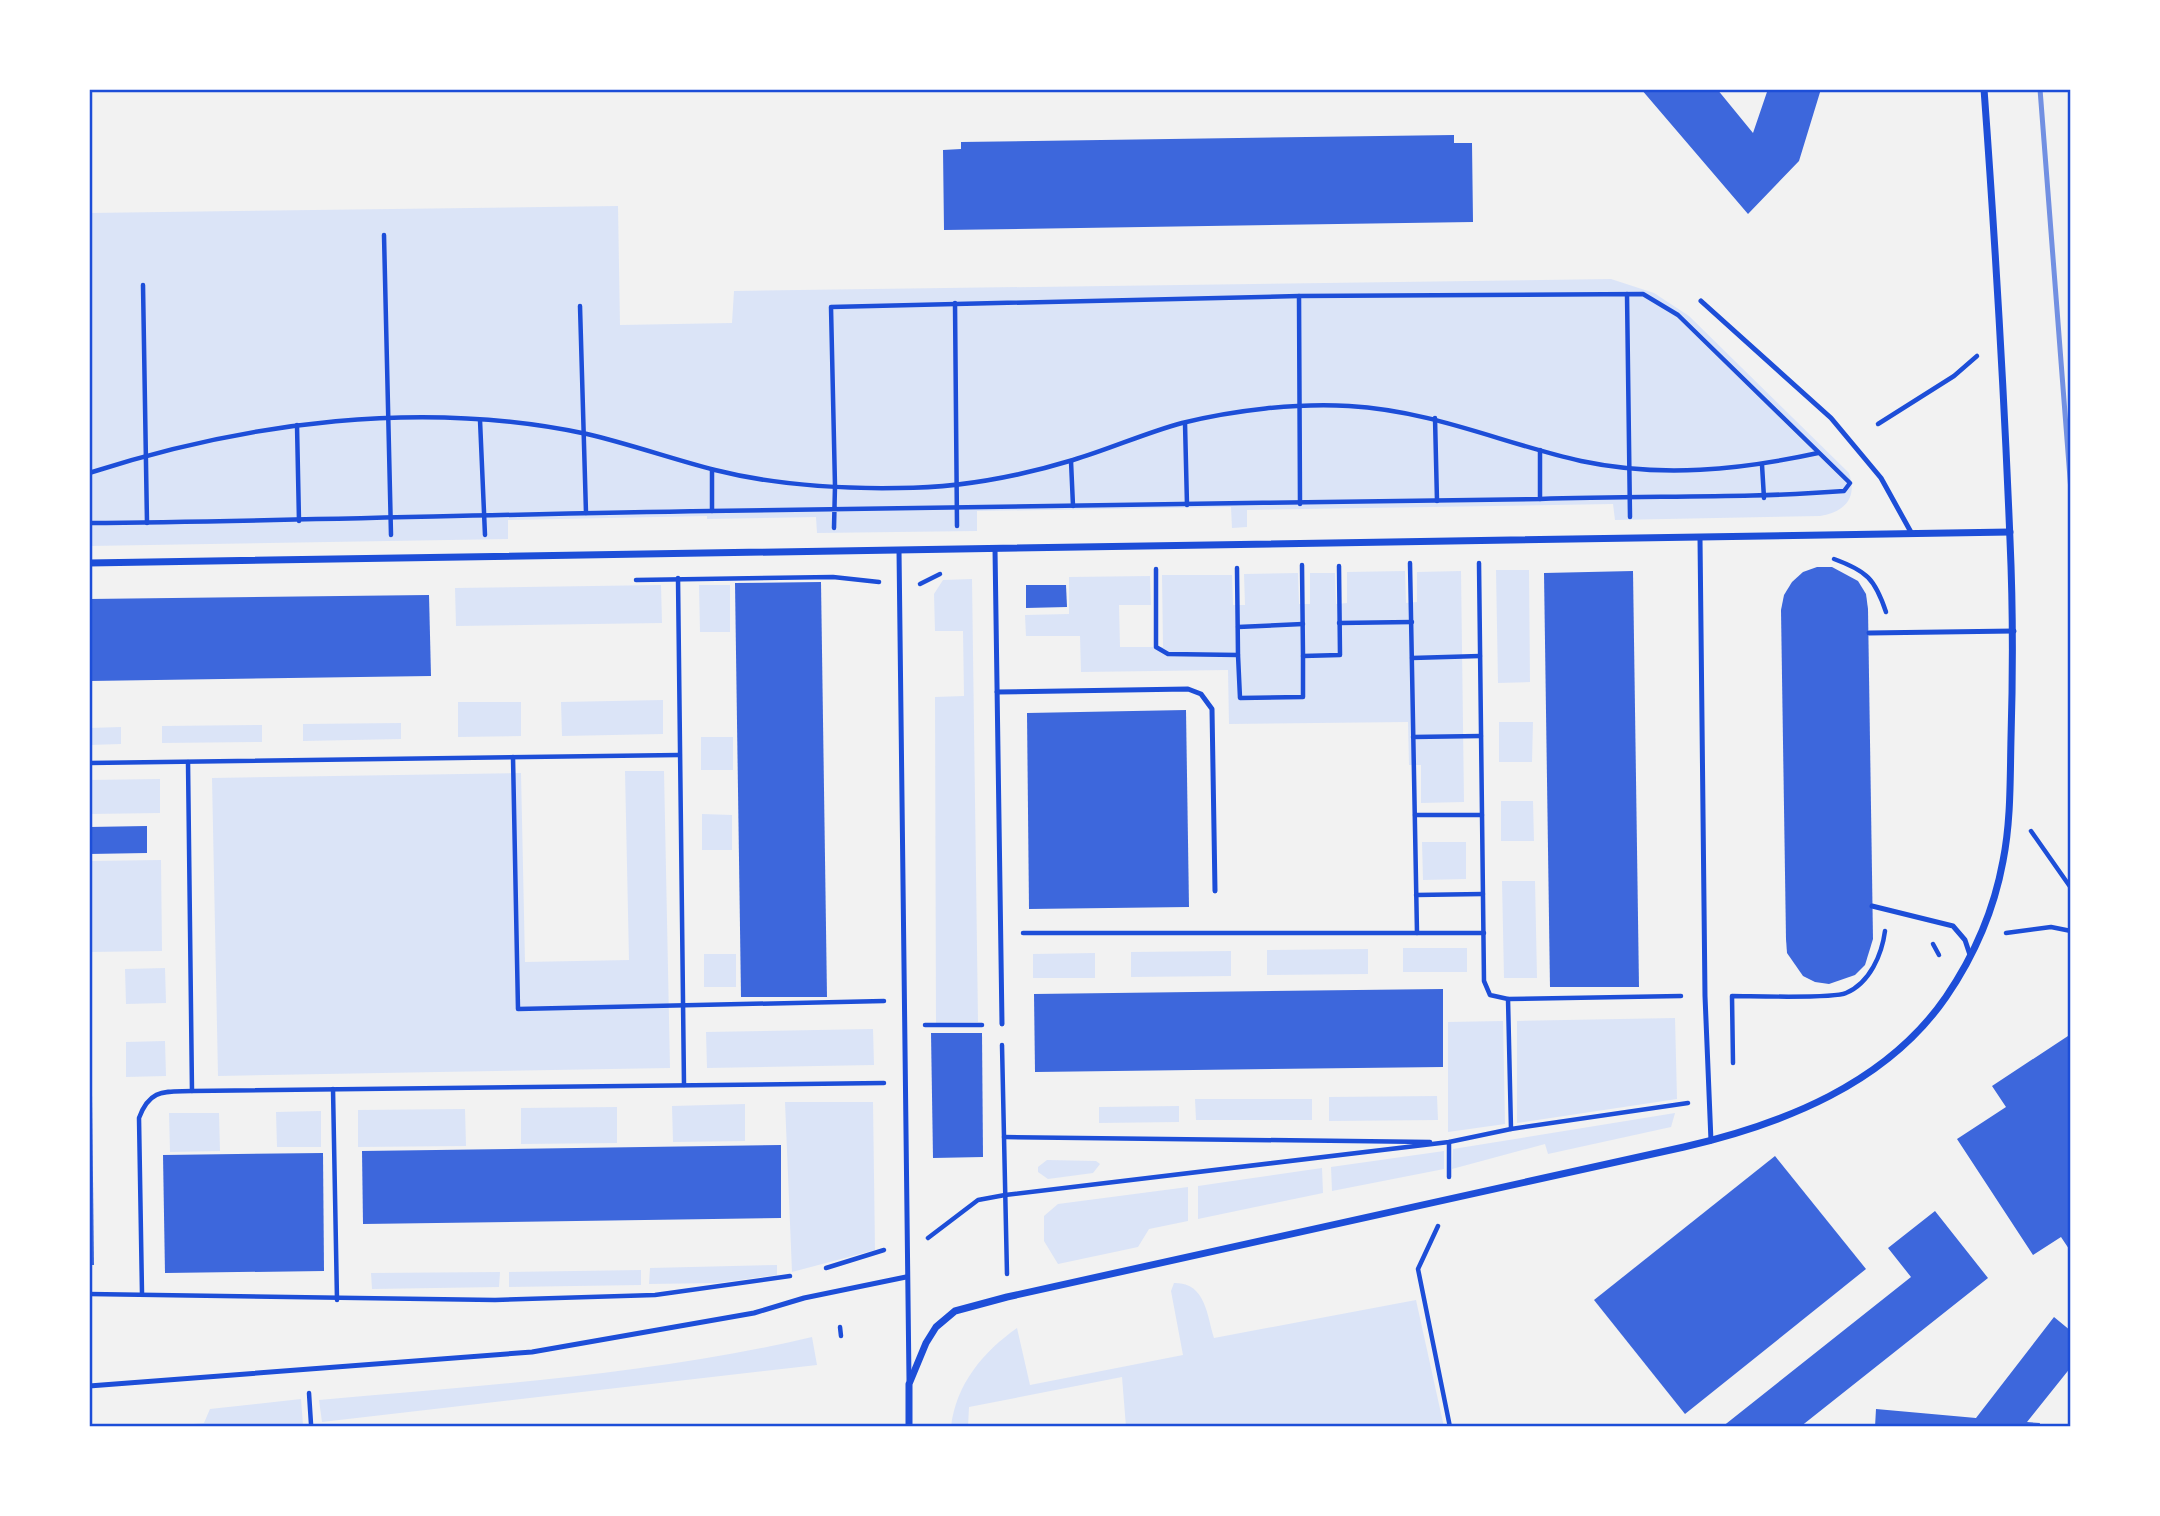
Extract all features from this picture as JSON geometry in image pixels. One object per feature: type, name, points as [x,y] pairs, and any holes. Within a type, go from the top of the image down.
[{"type":"street","points":[[909,1427],[909,1384],[926,1343],[936,1327],[955,1311],[1007,1297],[1711,1141],[1788,1117],[1847,1088],[1904,1046],[1945,998],[1978,942],[1991,910],[2003,862],[2010,810],[2014,631],[2003,365],[1984,89]]},
{"type":"street","points":[[89,563],[2010,532]]},
{"type":"lane","points":[[1700,301],[1831,418],[1881,478],[1912,534]]},
{"type":"lane","points":[[1700,538],[1705,996],[1711,1141]]},
{"type":"lane","points":[[995,549],[1002,1024]]},
{"type":"lane","points":[[899,551],[903,1082],[909,1384]]},
{"type":"lane","points":[[1869,633],[2014,631]]},
{"type":"lane","points":[[997,692],[1188,689],[1201,694],[1212,709],[1215,891]]},
{"type":"lane","points":[[1872,906],[1953,926],[1965,940],[1970,955]]},
{"type":"lane","points":[[89,1386],[533,1352],[754,1313],[804,1298],[906,1277]]},
{"type":"path","points":[[384,235],[393,559]]},
{"type":"path","points":[[143,285],[148,523]]},
{"type":"path","points":[[1628,294],[1630,520]]},
{"type":"path","points":[[89,523],[391,520],[586,513],[835,510],[958,506],[1300,504],[1629,495],[1764,498],[1847,490],[1850,483],[1678,315],[1643,294],[1299,296],[831,307],[835,486],[835,510],[833,532]]},
{"type":"path","points":[[1299,296],[1300,504]]},
{"type":"path","points":[[900,583],[920,584],[940,574],[957,573],[955,303]]},
{"type":"path","points":[[580,306],[586,513]]},
{"type":"path","points":[[1878,424],[1945,383],[1978,355]]},
{"type":"path","points":[[89,472],[220,437],[297,425],[388,419],[480,420],[583,433],[712,470],[776,482],[899,488],[958,485],[1071,461],[1185,422],[1299,406],[1350,406],[1435,418],[1586,462],[1628,467],[1696,471],[1762,465],[1818,453]]},
{"type":"path","points":[[1435,418],[1437,501]]},
{"type":"path","points":[[480,420],[485,540]]},
{"type":"path","points":[[1185,422],[1187,505]]},
{"type":"path","points":[[297,425],[299,521]]},
{"type":"path","points":[[1539,450],[1540,499]]},
{"type":"path","points":[[1071,461],[1073,506]]},
{"type":"path","points":[[1762,465],[1764,498]]},
{"type":"path","points":[[712,470],[712,510]]},
{"type":"path","points":[[1478,541],[1485,991],[1495,998],[1508,999],[1681,996]]},
{"type":"path","points":[[677,554],[684,1085]]},
{"type":"path","points":[[1826,556],[1855,566],[1870,577],[1887,616]]},
{"type":"path","points":[[1303,656],[1339,655],[1338,560]]},
{"type":"path","points":[[1410,560],[1417,933]]},
{"type":"path","points":[[1237,567],[1240,698],[1303,696],[1302,561]]},
{"type":"path","points":[[1156,569],[1156,647],[1168,654],[1238,655]]},
{"type":"path","points":[[1339,623],[1412,622]]},
{"type":"path","points":[[1238,627],[1303,624]]},
{"type":"path","points":[[1412,657],[1480,656]]},
{"type":"path","points":[[1413,737],[1481,736]]},
{"type":"path","points":[[89,763],[679,755]]},
{"type":"path","points":[[513,758],[518,1009],[682,1003],[903,1000]]},
{"type":"path","points":[[188,762],[192,1091]]},
{"type":"path","points":[[2010,810],[2031,830],[2071,888]]},
{"type":"path","points":[[1415,816],[1482,815]]},
{"type":"path","points":[[1416,895],[1483,894]]},
{"type":"path","points":[[1733,1065],[1732,996],[1845,994],[1863,981],[1878,959],[1886,925]]},
{"type":"path","points":[[1978,942],[2010,932],[2051,927],[2071,931]]},
{"type":"path","points":[[1001,933],[1484,933]]},
{"type":"path","points":[[1508,999],[1511,1129]]},
{"type":"path","points":[[903,1026],[1002,1024],[1007,1297]]},
{"type":"path","points":[[142,1293],[139,1118],[145,1102],[157,1093],[903,1082]]},
{"type":"path","points":[[333,1089],[337,1300]]},
{"type":"path","points":[[928,1238],[978,1200],[1005,1195],[1449,1142],[1511,1129],[1689,1103]]},
{"type":"path","points":[[1003,1137],[1449,1142]]},
{"type":"path","points":[[1448,1169],[1449,1142]]},
{"type":"path","points":[[1439,1202],[1441,1220],[1418,1269],[1450,1427]]},
{"type":"path","points":[[821,1269],[881,1254]]},
{"type":"path","points":[[89,1294],[142,1293],[337,1300],[495,1300],[655,1295],[798,1275]]},
{"type":"path","points":[[840,1326],[841,1336]]},
{"type":"path","points":[[309,1393],[311,1424]]},
{"type":"shaded area","points":[[618,206],[620,325],[732,323],[734,291],[1611,279],[1654,293],[1689,316],[1849,473],[1852,490],[1847,503],[1836,511],[1820,516],[1615,520],[1613,504],[1247,510],[1247,527],[1232,528],[1231,507],[977,511],[977,531],[817,533],[816,517],[707,519],[707,516],[508,520],[508,539],[89,546],[89,213]]},
{"type":"shaded area","points":[[1496,570],[1529,570],[1530,682],[1498,683]]},
{"type":"shaded area","points":[[1405,571],[1406,603],[1417,602],[1417,572],[1461,571],[1464,802],[1421,803],[1421,765],[1409,765],[1408,722],[1229,724],[1228,670],[1081,672],[1080,636],[1026,636],[1025,615],[1069,614],[1069,577],[1150,576],[1151,605],[1119,605],[1120,647],[1163,647],[1162,575],[1232,575],[1233,605],[1245,605],[1244,574],[1298,573],[1299,604],[1310,604],[1310,573],[1335,573],[1336,604],[1347,603],[1347,572]]},
{"type":"shaded area","points":[[972,579],[978,1022],[936,1023],[935,697],[964,696],[963,631],[935,631],[934,594],[943,580]]},
{"type":"shaded area","points":[[661,585],[662,623],[456,626],[455,588]]},
{"type":"shaded area","points":[[699,585],[730,585],[730,632],[700,632]]},
{"type":"shaded area","points":[[663,700],[663,734],[562,736],[561,702]]},
{"type":"shaded area","points":[[458,702],[521,702],[521,736],[458,737]]},
{"type":"shaded area","points":[[1499,722],[1533,722],[1532,762],[1499,762]]},
{"type":"shaded area","points":[[401,723],[401,739],[303,741],[303,724]]},
{"type":"shaded area","points":[[262,725],[262,742],[162,743],[162,726]]},
{"type":"shaded area","points":[[121,727],[121,744],[89,745],[89,728]]},
{"type":"shaded area","points":[[701,737],[733,737],[733,770],[701,770]]},
{"type":"shaded area","points":[[625,771],[664,771],[670,1068],[218,1076],[212,778],[521,773],[525,962],[629,960]]},
{"type":"shaded area","points":[[160,779],[160,813],[89,814],[89,780]]},
{"type":"shaded area","points":[[1501,801],[1533,801],[1534,841],[1501,841]]},
{"type":"shaded area","points":[[702,814],[732,815],[732,850],[702,850]]},
{"type":"shaded area","points":[[1422,842],[1466,842],[1466,879],[1423,880]]},
{"type":"shaded area","points":[[161,860],[162,951],[89,952],[89,861]]},
{"type":"shaded area","points":[[1502,881],[1535,881],[1537,978],[1504,978]]},
{"type":"shaded area","points":[[1403,948],[1467,948],[1467,972],[1403,972]]},
{"type":"shaded area","points":[[1368,949],[1368,974],[1267,975],[1267,950]]},
{"type":"shaded area","points":[[1231,951],[1231,976],[1131,977],[1131,952]]},
{"type":"shaded area","points":[[1095,953],[1095,978],[1033,978],[1033,954]]},
{"type":"shaded area","points":[[704,954],[736,954],[736,987],[704,987]]},
{"type":"shaded area","points":[[165,968],[166,1003],[126,1004],[125,969]]},
{"type":"shaded area","points":[[1675,1018],[1677,1099],[1517,1123],[1517,1021]]},
{"type":"shaded area","points":[[1503,1021],[1505,1124],[1448,1132],[1448,1022]]},
{"type":"shaded area","points":[[873,1029],[874,1065],[707,1068],[706,1032]]},
{"type":"shaded area","points":[[165,1041],[166,1076],[126,1077],[126,1042]]},
{"type":"shaded area","points":[[1437,1096],[1438,1120],[1329,1121],[1329,1097]]},
{"type":"shaded area","points":[[1195,1099],[1312,1099],[1312,1120],[1196,1120]]},
{"type":"shaded area","points":[[785,1102],[873,1102],[875,1250],[792,1272]]},
{"type":"shaded area","points":[[745,1104],[745,1141],[673,1142],[672,1106]]},
{"type":"shaded area","points":[[1179,1106],[1179,1122],[1099,1123],[1099,1107]]},
{"type":"shaded area","points":[[617,1107],[617,1143],[521,1144],[521,1108]]},
{"type":"shaded area","points":[[465,1109],[466,1146],[358,1147],[358,1110]]},
{"type":"shaded area","points":[[321,1111],[321,1147],[277,1147],[276,1112]]},
{"type":"shaded area","points":[[169,1113],[219,1113],[220,1151],[170,1152]]},
{"type":"shaded area","points":[[1675,1113],[1671,1127],[1548,1154],[1545,1144],[1452,1169],[1453,1149]]},
{"type":"shaded area","points":[[1444,1151],[1444,1169],[1332,1191],[1331,1167]]},
{"type":"shaded area","points":[[1047,1160],[1096,1161],[1100,1164],[1093,1173],[1048,1179],[1038,1172],[1038,1167]]},
{"type":"shaded area","points":[[1322,1168],[1323,1193],[1198,1219],[1198,1186]]},
{"type":"shaded area","points":[[1188,1187],[1188,1221],[1149,1229],[1138,1247],[1058,1264],[1044,1241],[1044,1216],[1058,1204]]},
{"type":"shaded area","points":[[777,1265],[777,1275],[718,1283],[649,1284],[650,1268]]},
{"type":"shaded area","points":[[641,1270],[641,1285],[509,1287],[509,1272]]},
{"type":"shaded area","points":[[500,1272],[499,1287],[372,1289],[371,1273]]},
{"type":"shaded area","points":[[1174,1283],[1185,1284],[1199,1294],[1214,1338],[1416,1300],[1444,1427],[1126,1427],[1122,1377],[969,1407],[968,1427],[951,1427],[959,1397],[973,1370],[993,1348],[1017,1328],[1030,1385],[1183,1355],[1171,1291]]},
{"type":"shaded area","points":[[812,1337],[817,1365],[322,1422],[319,1400],[629,1370],[752,1350]]},
{"type":"shaded area","points":[[301,1399],[303,1425],[161,1427],[204,1423],[210,1409]]},
{"type":"building","points":[[1641,89],[1717,89],[1753,133],[1768,89],[1821,89],[1799,161],[1748,214]]},
{"type":"building","points":[[1454,135],[1454,143],[1472,143],[1473,222],[944,230],[943,150],[961,149],[961,142]]},
{"type":"building","points":[[1817,567],[1832,567],[1858,581],[1866,594],[1868,609],[1873,939],[1865,965],[1855,975],[1829,984],[1815,982],[1803,976],[1787,953],[1786,939],[1781,610],[1784,595],[1792,582],[1803,572]]},
{"type":"building","points":[[1633,571],[1639,987],[1550,987],[1544,573]]},
{"type":"building","points":[[821,582],[827,997],[741,997],[735,583]]},
{"type":"building","points":[[1026,585],[1066,585],[1067,607],[1026,608]]},
{"type":"building","points":[[429,595],[431,676],[89,681],[89,599]]},
{"type":"building","points":[[1186,710],[1189,907],[1029,909],[1027,713]]},
{"type":"building","points":[[147,826],[147,853],[89,854],[89,827]]},
{"type":"building","points":[[1443,989],[1443,1067],[1035,1072],[1034,994]]},
{"type":"building","points":[[931,1033],[982,1033],[983,1157],[933,1158]]},
{"type":"building","points":[[2071,1034],[2071,1252],[2061,1237],[2033,1255],[1957,1139],[2006,1107],[1992,1086]]},
{"type":"building","points":[[89,1094],[92,1094],[94,1265],[89,1265]]},
{"type":"building","points":[[781,1145],[781,1218],[363,1224],[362,1151]]},
{"type":"building","points":[[323,1153],[324,1271],[165,1273],[163,1155]]},
{"type":"building","points":[[1775,1156],[1866,1269],[1685,1414],[1594,1300]]},
{"type":"building","points":[[1935,1211],[1988,1278],[1800,1427],[1722,1427],[1911,1277],[1888,1248]]},
{"type":"building","points":[[2054,1317],[2071,1331],[2071,1367],[2027,1422],[2040,1423],[2039,1427],[1875,1427],[1876,1409],[1976,1418]]},
{"type":"railway","points":[[2040,89],[2071,491]]}]
